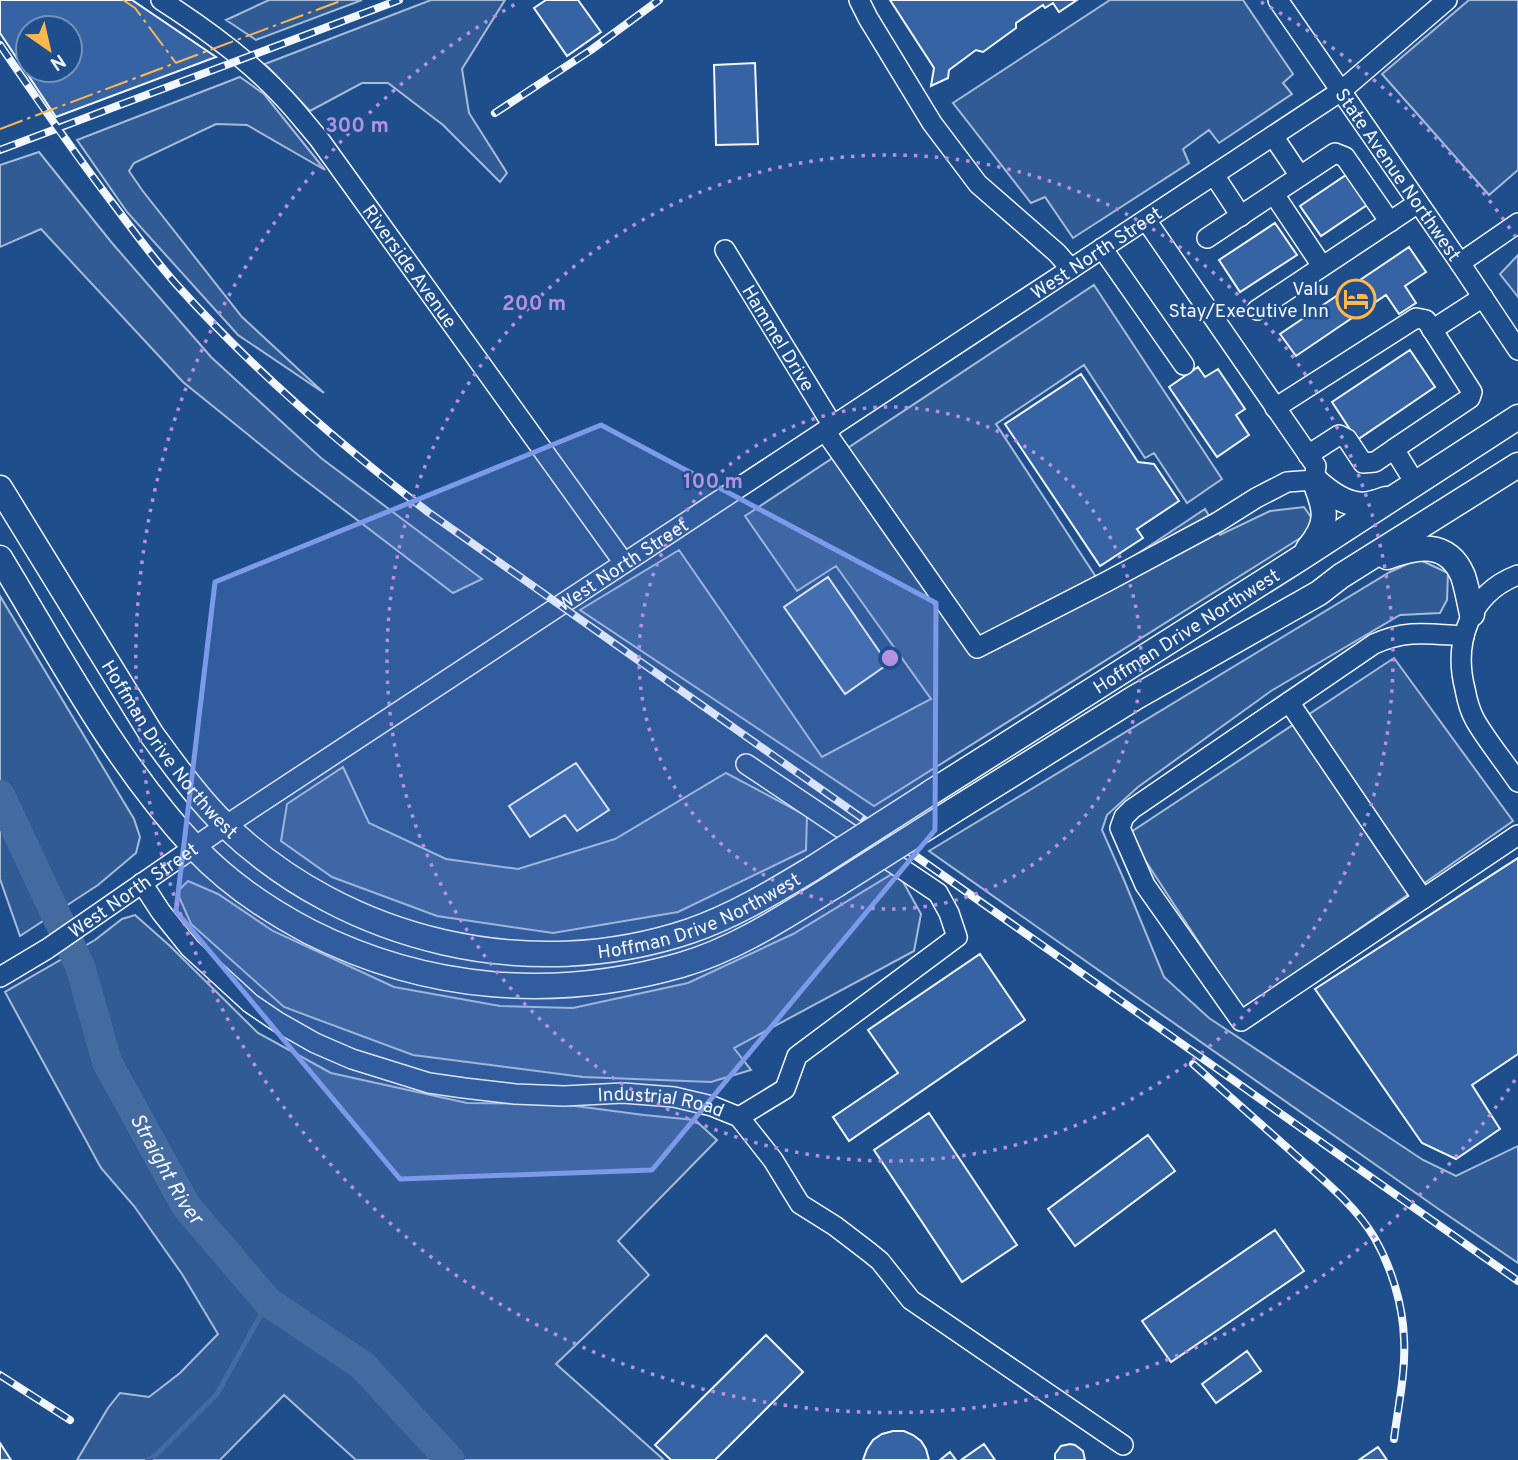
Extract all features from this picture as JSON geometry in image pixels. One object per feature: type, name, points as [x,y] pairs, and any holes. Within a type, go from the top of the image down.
[{"type":"main road","name":"Hoffman Drive Northwest","points":[[0,488],[152,735],[225,826],[288,877],[327,900],[358,914],[444,943],[484,950],[565,954],[606,951],[651,942],[690,931],[747,907],[1299,559],[1518,417]]},
{"type":"main road","name":"Hoffman Drive Northwest","points":[[0,558],[107,736],[136,778],[214,866],[263,905],[292,923],[352,951],[418,973],[471,983],[520,987],[573,985],[608,981],[683,964],[755,933],[1136,697],[1319,593],[1341,576],[1518,465]]},
{"type":"main road","points":[[1314,480],[1329,493],[1354,503],[1367,505],[1394,496]]},
{"type":"main road","points":[[1299,559],[1317,539],[1323,526],[1325,512],[1314,480]]},
{"type":"main road","points":[[1319,593],[1389,556],[1416,548],[1433,547],[1455,563],[1462,575],[1468,625]]},
{"type":"street","points":[[859,0],[932,123],[978,184],[1058,253],[1071,269]]},
{"type":"street","name":"State Avenue Northwest","points":[[1278,0],[1518,350]]},
{"type":"street","name":"West North Street","points":[[8,972],[47,949],[225,826],[1341,91],[1447,0]]},
{"type":"street","name":"Riverside Avenue","points":[[174,3],[262,76],[319,139],[624,563]]},
{"type":"street","points":[[1273,136],[1300,176]]},
{"type":"street","points":[[1207,238],[1335,153],[1345,157],[1390,222]]},
{"type":"street","points":[[1214,175],[1241,216]]},
{"type":"street","points":[[1274,194],[1322,266]]},
{"type":"street","points":[[1256,310],[1418,203]]},
{"type":"street","points":[[1146,220],[1316,467],[1314,480]]},
{"type":"street","points":[[1460,262],[1518,223]]},
{"type":"street","points":[[1102,248],[1184,365]]},
{"type":"street","name":"Hammel Drive","points":[[725,250],[829,428],[977,648],[1106,582],[1287,482],[1314,480]]},
{"type":"street","points":[[1432,330],[1483,297]]},
{"type":"street","points":[[1275,408],[1416,318],[1426,320],[1472,392],[1470,398],[1375,462],[1363,463],[1347,439],[1339,435],[1308,455]]},
{"type":"street","points":[[1394,449],[1415,482]]},
{"type":"street","points":[[1518,575],[1506,579],[1485,595],[1468,625],[1460,656],[1462,679],[1475,720],[1518,782]]},
{"type":"street","points":[[1468,625],[1392,636],[1374,644],[1132,809],[1119,828],[1145,885],[1241,1021],[1518,835]]},
{"type":"street","points":[[1289,702],[1423,899]]},
{"type":"street","points":[[739,1117],[785,1088],[797,1056],[957,937],[938,893],[746,764]]},
{"type":"street","name":"Industrial Road","points":[[142,883],[190,948],[250,1003],[315,1043],[352,1059],[429,1083],[515,1094],[564,1096],[623,1093],[674,1097],[712,1106],[739,1117],[773,1160],[800,1204],[835,1226],[880,1261],[911,1300],[1123,1445]]},
{"type":"highlighted area","points":[[601,425],[936,603],[935,830],[652,1170],[400,1179],[176,911],[215,582]]},
{"type":"shaded area","points":[[269,0],[362,0],[256,40],[226,20]]},
{"type":"shaded area","points":[[431,0],[505,0],[462,69],[469,113],[507,173],[500,182],[443,125],[388,83],[362,83],[310,111],[265,64]]},
{"type":"shaded area","points":[[1110,0],[1243,0],[1293,74],[1283,83],[1292,94],[1219,143],[1209,130],[1183,149],[1189,163],[1073,238],[1045,197],[1031,203],[953,103]]},
{"type":"shaded area","points":[[1469,0],[1518,0],[1518,170],[1489,195],[1382,74]]},
{"type":"shaded area","points":[[240,77],[264,94],[325,170],[247,125],[216,124],[134,163],[129,171],[242,317],[324,393],[238,335],[127,212],[77,140]]},
{"type":"shaded area","points":[[39,152],[112,243],[211,357],[321,458],[482,579],[453,593],[293,471],[183,382],[41,229],[0,247],[0,165]]},
{"type":"shaded area","points":[[1518,255],[1518,297],[1500,274]]},
{"type":"shaded area","points":[[1094,285],[1222,479],[1187,503],[1154,453],[1145,458],[1084,365],[996,424],[1098,580],[1205,509],[1220,535],[1270,511],[1304,507],[1313,520],[1302,537],[874,806],[580,610],[679,550],[822,757],[931,699],[836,566],[797,591],[745,516]]},
{"type":"shaded area","points":[[1418,559],[1448,573],[1447,600],[1440,613],[1400,615],[1271,691],[1138,787],[1107,815],[1102,830],[1164,977],[1209,1018],[1423,1160],[1456,1176],[1518,1146],[1518,1263],[929,851],[1390,572]]},
{"type":"shaded area","points":[[0,596],[134,819],[140,837],[136,853],[98,885],[20,936],[0,879]]},
{"type":"shaded area","points":[[1394,658],[1513,821],[1243,1010],[1128,834]]},
{"type":"shaded area","points":[[343,767],[369,823],[446,859],[518,869],[615,839],[726,773],[807,816],[806,850],[678,912],[553,933],[437,916],[332,877],[281,841],[287,804]]},
{"type":"shaded area","points":[[897,871],[921,914],[914,951],[734,1048],[751,1070],[711,1082],[583,1077],[413,1055],[284,1007],[191,924],[177,892],[188,881],[218,894],[273,931],[394,987],[500,1006],[573,1008],[688,983],[793,934]]},
{"type":"shaded area","points":[[135,915],[258,1033],[331,1073],[467,1103],[560,1104],[695,1120],[717,1140],[618,1241],[649,1275],[556,1364],[664,1460],[356,1460],[284,1395],[220,1460],[77,1460],[120,1393],[149,1397],[180,1373],[218,1334],[182,1274],[134,1206],[101,1168],[5,992],[95,940],[122,919]]},
{"type":"building","points":[[0,0],[132,0],[216,57],[56,117],[34,84],[84,84],[84,14],[14,14],[14,54],[0,33]]},
{"type":"building","points":[[546,0],[578,0],[601,32],[567,56],[534,8]]},
{"type":"building","points":[[890,0],[1077,0],[1059,12],[1053,3],[1045,8],[1043,5],[1016,23],[1016,28],[983,52],[976,50],[949,70],[948,78],[931,86],[934,68]]},
{"type":"building","points":[[755,63],[758,144],[716,145],[714,65]]},
{"type":"building","points":[[1346,175],[1367,205],[1321,236],[1300,206]]},
{"type":"building","points":[[1275,223],[1297,255],[1240,292],[1219,260]]},
{"type":"building","name":"Valu Stay/Executive Inn","points":[[1409,247],[1426,272],[1405,286],[1416,303],[1399,314],[1386,295],[1296,356],[1280,334]]},
{"type":"building","points":[[1410,350],[1435,387],[1357,440],[1332,402]]},
{"type":"building","points":[[1198,367],[1205,377],[1218,369],[1245,409],[1236,415],[1249,435],[1217,457],[1169,387]]},
{"type":"building","points":[[1081,374],[1138,462],[1154,464],[1179,501],[1137,529],[1143,538],[1100,566],[1005,424]]},
{"type":"building","points":[[828,577],[888,664],[845,694],[784,607]]},
{"type":"building","points":[[576,763],[609,810],[577,831],[565,815],[530,837],[509,806]]},
{"type":"building","points":[[1518,858],[1518,1054],[1472,1085],[1500,1129],[1456,1159],[1422,1143],[1315,989]]},
{"type":"building","points":[[980,954],[1025,1020],[849,1141],[833,1117],[898,1073],[868,1030]]},
{"type":"building","points":[[929,1113],[1017,1245],[962,1282],[874,1150]]},
{"type":"building","points":[[1148,1135],[1175,1171],[1075,1246],[1048,1209]]},
{"type":"building","points":[[1275,1230],[1304,1271],[1171,1362],[1142,1321]]},
{"type":"building","points":[[766,1335],[803,1372],[715,1460],[671,1460],[655,1445]]},
{"type":"building","points":[[1247,1351],[1261,1371],[1216,1403],[1202,1384]]},
{"type":"building","points":[[893,1431],[904,1431],[921,1441],[929,1460],[863,1460],[873,1440]]},
{"type":"building","points":[[0,1443],[11,1460],[0,1460]]},
{"type":"building","points":[[984,1444],[995,1460],[961,1460]]},
{"type":"building","points":[[1070,1444],[1083,1451],[1085,1460],[1055,1460],[1055,1454],[1061,1446]]},
{"type":"building","points":[[1378,1447],[1387,1460],[1359,1460]]},
{"type":"building","points":[[950,1452],[956,1460],[940,1460]]},
{"type":"waterway","name":"Straight River","points":[[0,795],[80,966],[107,1062],[186,1206],[268,1302],[362,1365],[450,1460]]},
{"type":"waterway","points":[[148,1460],[217,1394],[268,1302]]},
{"type":"railway","points":[[0,150],[399,0]]},
{"type":"railway","points":[[495,113],[591,50],[659,0]]},
{"type":"railway","points":[[0,45],[85,166],[176,284],[265,375],[361,459],[428,512],[1518,1281]]},
{"type":"railway","points":[[1193,1064],[1340,1196],[1367,1226],[1380,1248],[1395,1286],[1403,1326],[1404,1364],[1394,1439]]},
{"type":"railway","points":[[0,1375],[70,1420]]},
{"type":"power","points":[[123,0],[135,8],[176,63]]},
{"type":"power","points":[[0,129],[343,0]]},
{"type":"place","name":"Valu Stay/Executive Inn","points":[[1356,299]]}]
